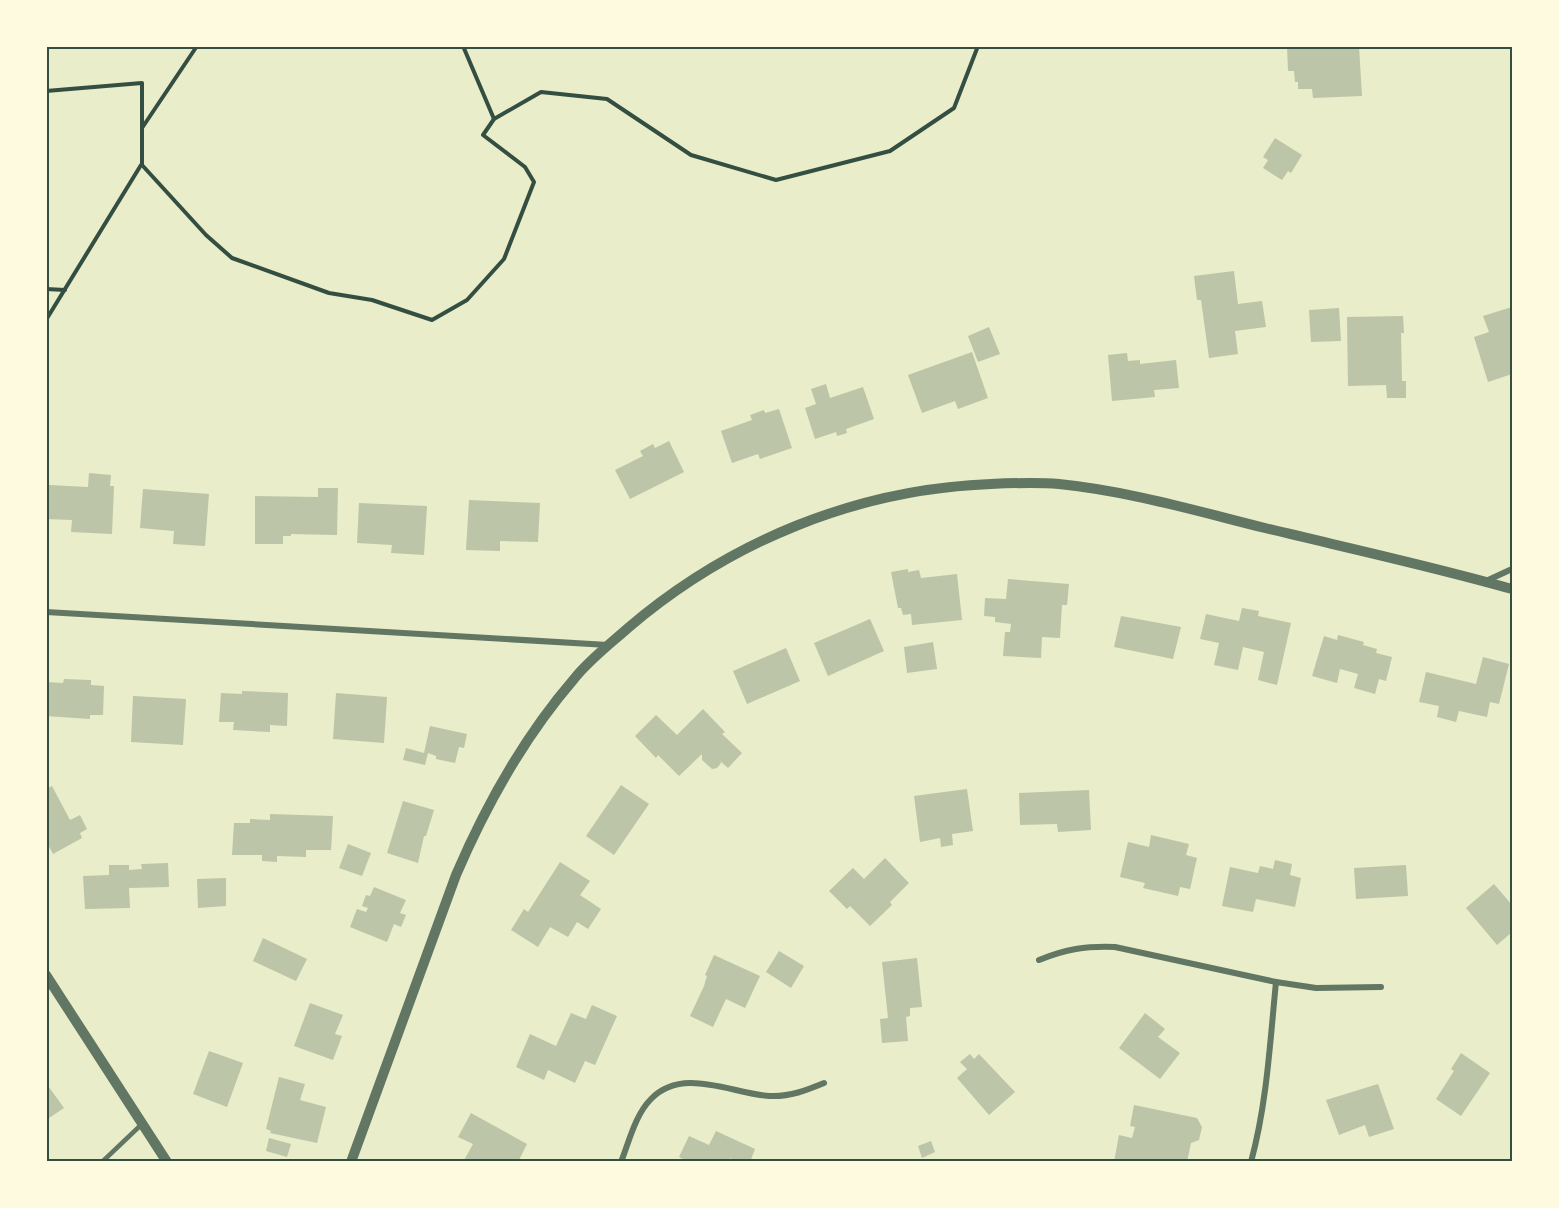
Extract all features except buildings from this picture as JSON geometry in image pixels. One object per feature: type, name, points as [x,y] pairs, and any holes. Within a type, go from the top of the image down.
[{"type":"street","points":[[351,1161],[474,831],[496,789],[547,715],[574,678],[640,618],[708,569],[789,527],[875,500],[923,490],[970,485],[1057,484],[1144,498],[1512,589]]},
{"type":"street","points":[[1486,582],[1512,569]]},
{"type":"street","points":[[46,612],[608,645]]},
{"type":"street","points":[[1039,960],[1061,951],[1088,946],[1115,947],[1276,982],[1316,988],[1381,987]]},
{"type":"street","points":[[46,975],[166,1161]]},
{"type":"street","points":[[1251,1161],[1260,1130],[1266,1091],[1276,982]]},
{"type":"street","points":[[621,1161],[639,1116],[650,1100],[665,1088],[680,1083],[703,1084],[769,1096],[783,1096],[802,1092],[824,1083]]},
{"type":"lane","points":[[102,1161],[142,1124]]},
{"type":"path","points":[[142,129],[197,46]]},
{"type":"path","points":[[463,46],[494,119]]},
{"type":"path","points":[[142,165],[206,235],[232,258],[329,293],[372,300],[432,320],[467,300],[504,259],[534,182],[525,167],[483,135],[494,119],[541,92],[607,99],[691,155],[776,180],[890,151],[954,108],[978,46]]},
{"type":"path","points":[[46,91],[142,83],[142,165],[46,320]]},
{"type":"path","points":[[46,289],[65,290]]}]
